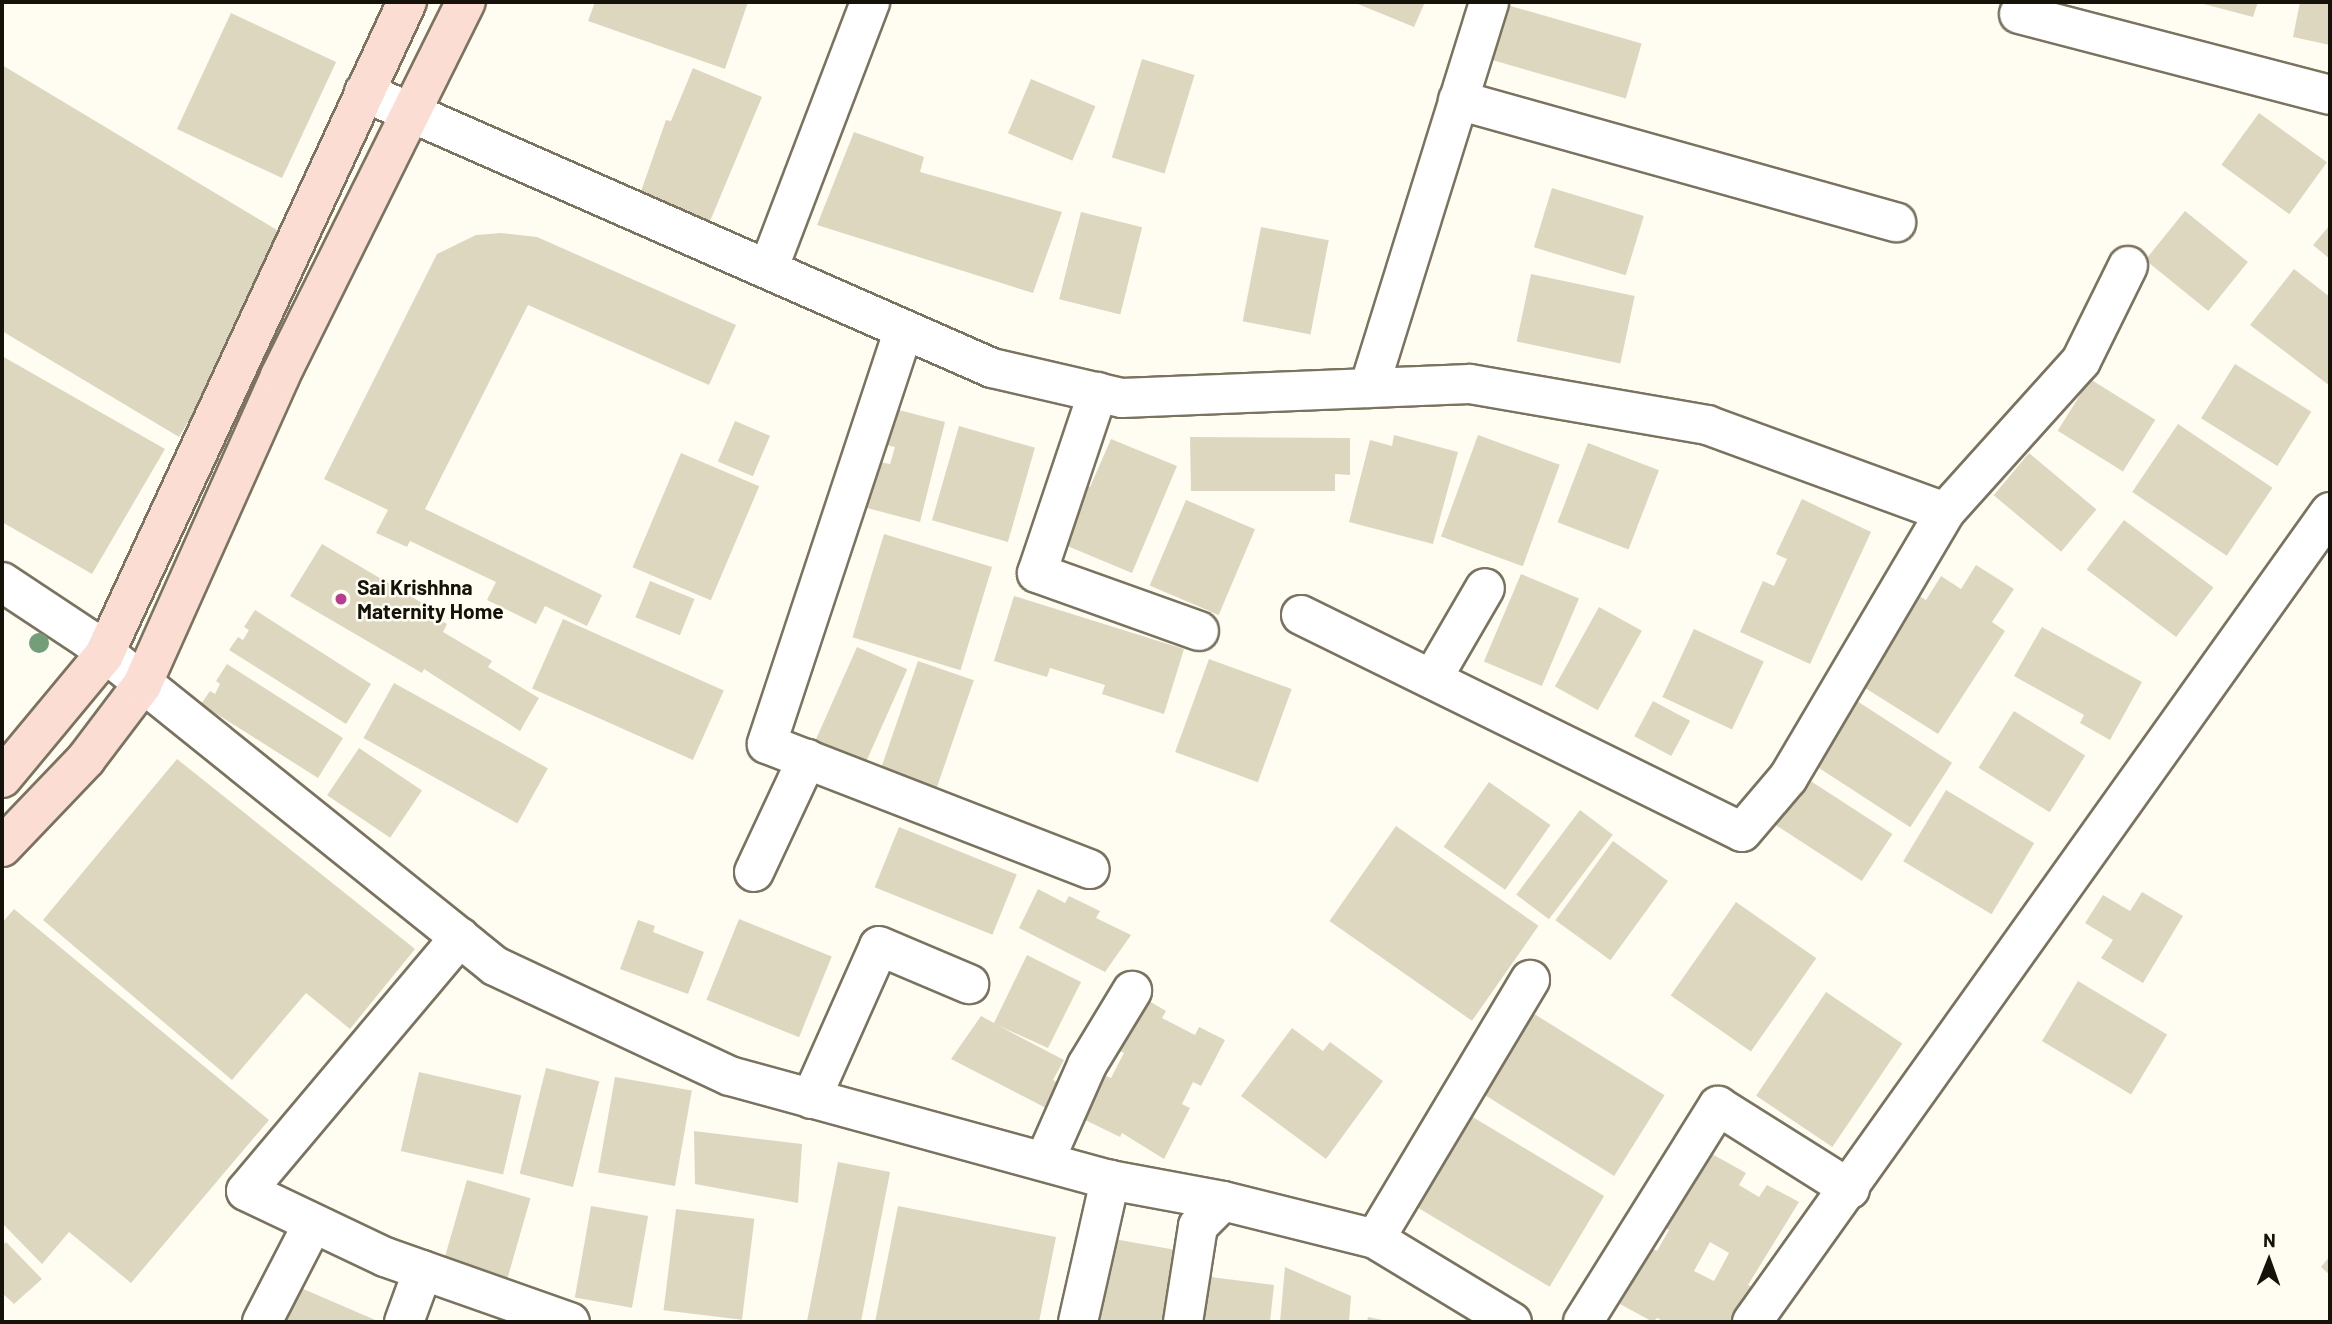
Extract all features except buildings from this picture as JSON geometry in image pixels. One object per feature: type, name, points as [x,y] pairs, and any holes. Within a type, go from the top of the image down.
[{"type":"main road","points":[[2,778],[104,655],[407,2]]},
{"type":"main road","points":[[2,847],[86,759],[142,685],[280,376],[466,2]]},
{"type":"street","points":[[769,267],[870,2]]},
{"type":"street","points":[[1369,388],[1489,2]]},
{"type":"street","points":[[2019,14],[2330,95]]},
{"type":"street","points":[[364,92],[769,267],[903,332],[992,368],[1122,398],[1469,384],[1707,425],[1945,512]]},
{"type":"street","points":[[1458,100],[1896,222]]},
{"type":"street","points":[[1301,615],[1742,832],[1788,778],[1945,512],[2081,361],[2128,266]]},
{"type":"street","points":[[903,332],[767,744],[1090,869]]},
{"type":"street","points":[[1098,392],[1037,573],[1199,631]]},
{"type":"street","points":[[1752,1322],[1850,1189],[2330,512]]},
{"type":"street","points":[[2,582],[88,639],[104,655],[495,966],[730,1076],[811,1100],[1045,1160],[1110,1180],[1223,1201],[1375,1239],[1512,1322]]},
{"type":"street","points":[[1432,679],[1485,587]]},
{"type":"street","points":[[754,872],[807,759]]},
{"type":"street","points":[[460,937],[246,1191],[423,1270],[570,1322]]},
{"type":"street","points":[[811,1100],[878,946],[969,984]]},
{"type":"street","points":[[1375,1239],[1530,980]]},
{"type":"street","points":[[1045,1160],[1087,1065],[1132,992]]},
{"type":"street","points":[[1583,1322],[1718,1106],[1850,1189]]},
{"type":"street","points":[[1078,1322],[1110,1180]]},
{"type":"street","points":[[1183,1322],[1198,1226],[1223,1201]]},
{"type":"street","points":[[262,1322],[313,1223]]},
{"type":"street","points":[[404,1322],[423,1270]]},
{"type":"place","name":"Sai Krishhna Maternity Home","points":[[341,599]]}]
